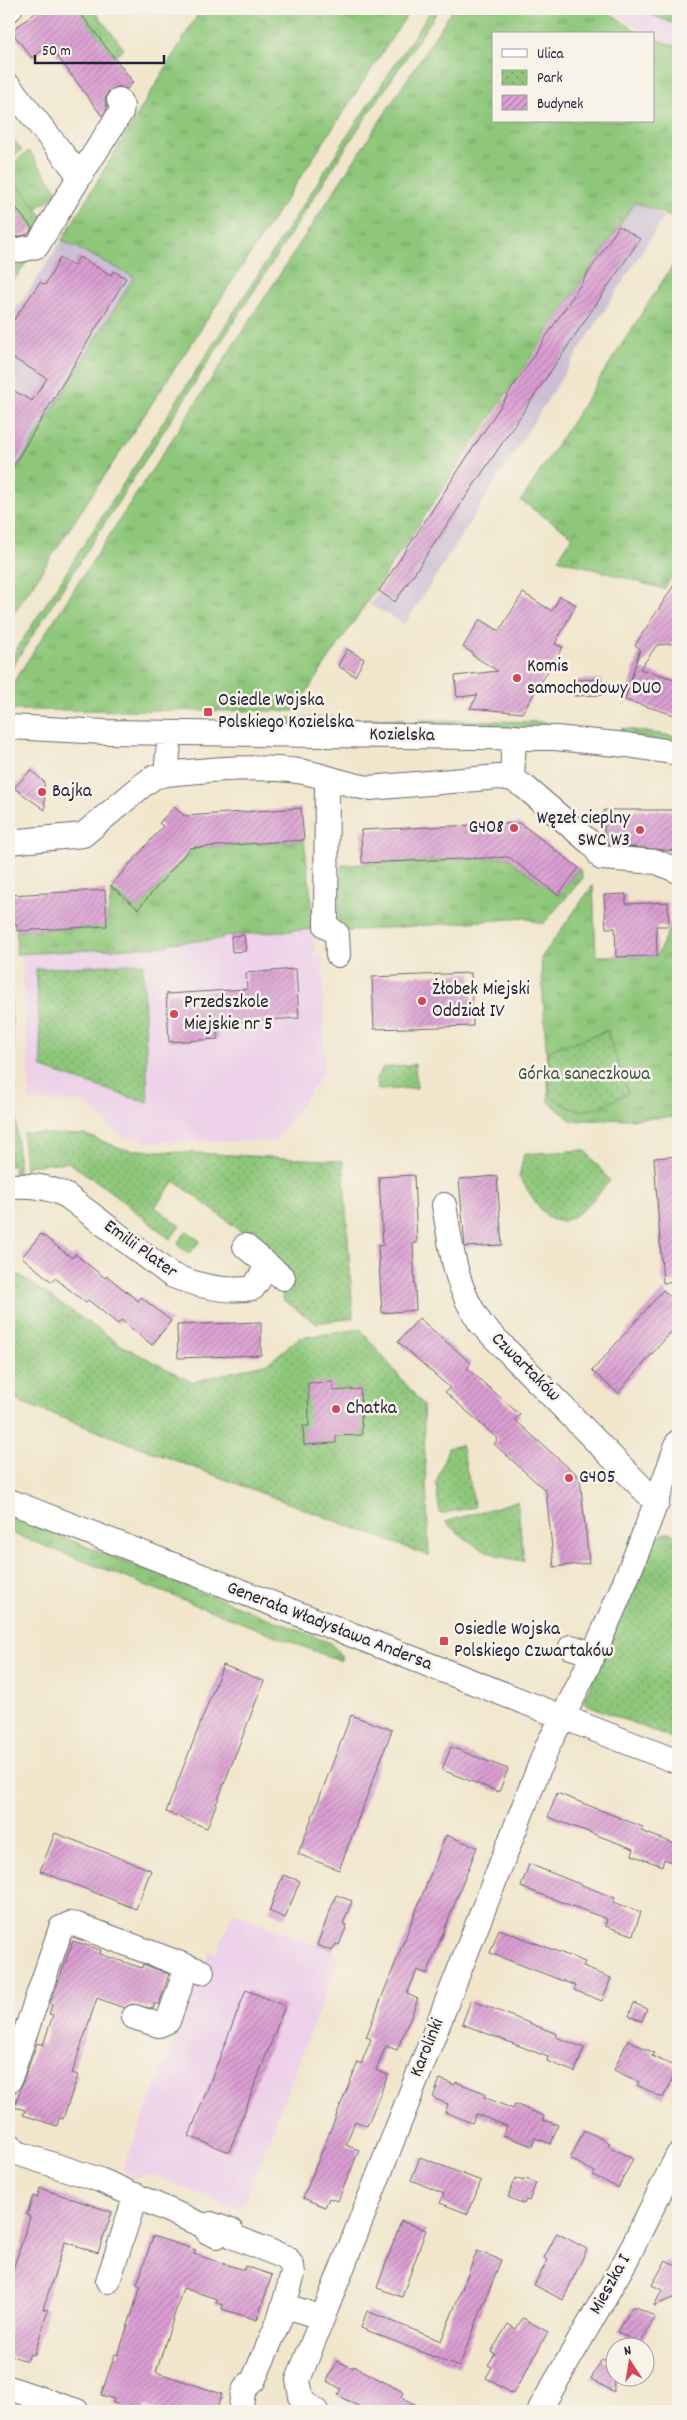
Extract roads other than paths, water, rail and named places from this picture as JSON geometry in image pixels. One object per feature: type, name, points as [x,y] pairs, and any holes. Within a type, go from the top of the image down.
[{"type":"street","points":[[9,86],[80,176]]},
{"type":"street","points":[[20,250],[37,246],[121,112],[122,106],[119,100]]},
{"type":"street","name":"Kozielska","points":[[9,727],[170,733],[514,737],[584,740],[678,753]]},
{"type":"street","points":[[166,774],[170,733]]},
{"type":"street","points":[[512,779],[514,737]]},
{"type":"street","points":[[9,842],[83,836],[143,785],[154,777],[166,774],[273,769],[299,771],[348,785],[369,788],[499,777],[512,779],[525,787],[594,846],[602,858],[657,862],[678,871]]},
{"type":"street","points":[[327,778],[326,926],[336,934],[338,955]]},
{"type":"street","name":"Emilii Plater","points":[[9,1186],[36,1186],[54,1189],[171,1275],[191,1284],[241,1290],[253,1288],[276,1272],[245,1246]]},
{"type":"street","name":"Czwartaków","points":[[444,1205],[460,1287],[467,1304],[477,1318],[657,1503]]},
{"type":"street","points":[[562,1719],[582,1650],[657,1503],[678,1442]]},
{"type":"street","name":"Generała Władysława Andersa","points":[[9,1501],[562,1719],[678,1762]]},
{"type":"street","name":"Karolinki","points":[[316,2411],[302,2401],[298,2380],[351,2241],[548,1745],[562,1719]]},
{"type":"street","points":[[9,2081],[61,1928],[70,1924],[77,1925],[195,1970],[168,2020],[159,2025],[134,2017]]},
{"type":"street","points":[[11,2155],[17,2153],[100,2180],[204,2226],[215,2224],[231,2231],[234,2237],[287,2258],[292,2266],[293,2274],[284,2304],[253,2382],[246,2386],[240,2400],[241,2409]]},
{"type":"street","name":"Mieszka I","points":[[539,2411],[626,2260],[678,2155]]},
{"type":"street","points":[[108,2281],[136,2195]]},
{"type":"street","points":[[284,2304],[322,2318]]},
{"type":"street","points":[[20,2398],[77,2411]]},
{"type":"place","name":"Komis samochodowy DUO","points":[[517,678]]},
{"type":"place","name":"Osiedle Wojska Polskiego Kozielska","points":[[208,712]]},
{"type":"place","name":"Bajka","points":[[42,792]]},
{"type":"place","name":"G408","points":[[514,828]]},
{"type":"place","name":"Węzeł cieplny SWC W3","points":[[640,830]]},
{"type":"place","name":"Żłobek Miejski Oddział IV","points":[[422,1001]]},
{"type":"place","name":"Przedszkole Miejskie nr 5","points":[[174,1014]]},
{"type":"place","name":"Chatka","points":[[336,1409]]},
{"type":"place","name":"G405","points":[[569,1478]]},
{"type":"place","name":"Osiedle Wojska Polskiego Czwartaków","points":[[444,1641]]},
{"type":"park label","name":"Górka saneczkowa","points":[[584,1075]]}]
